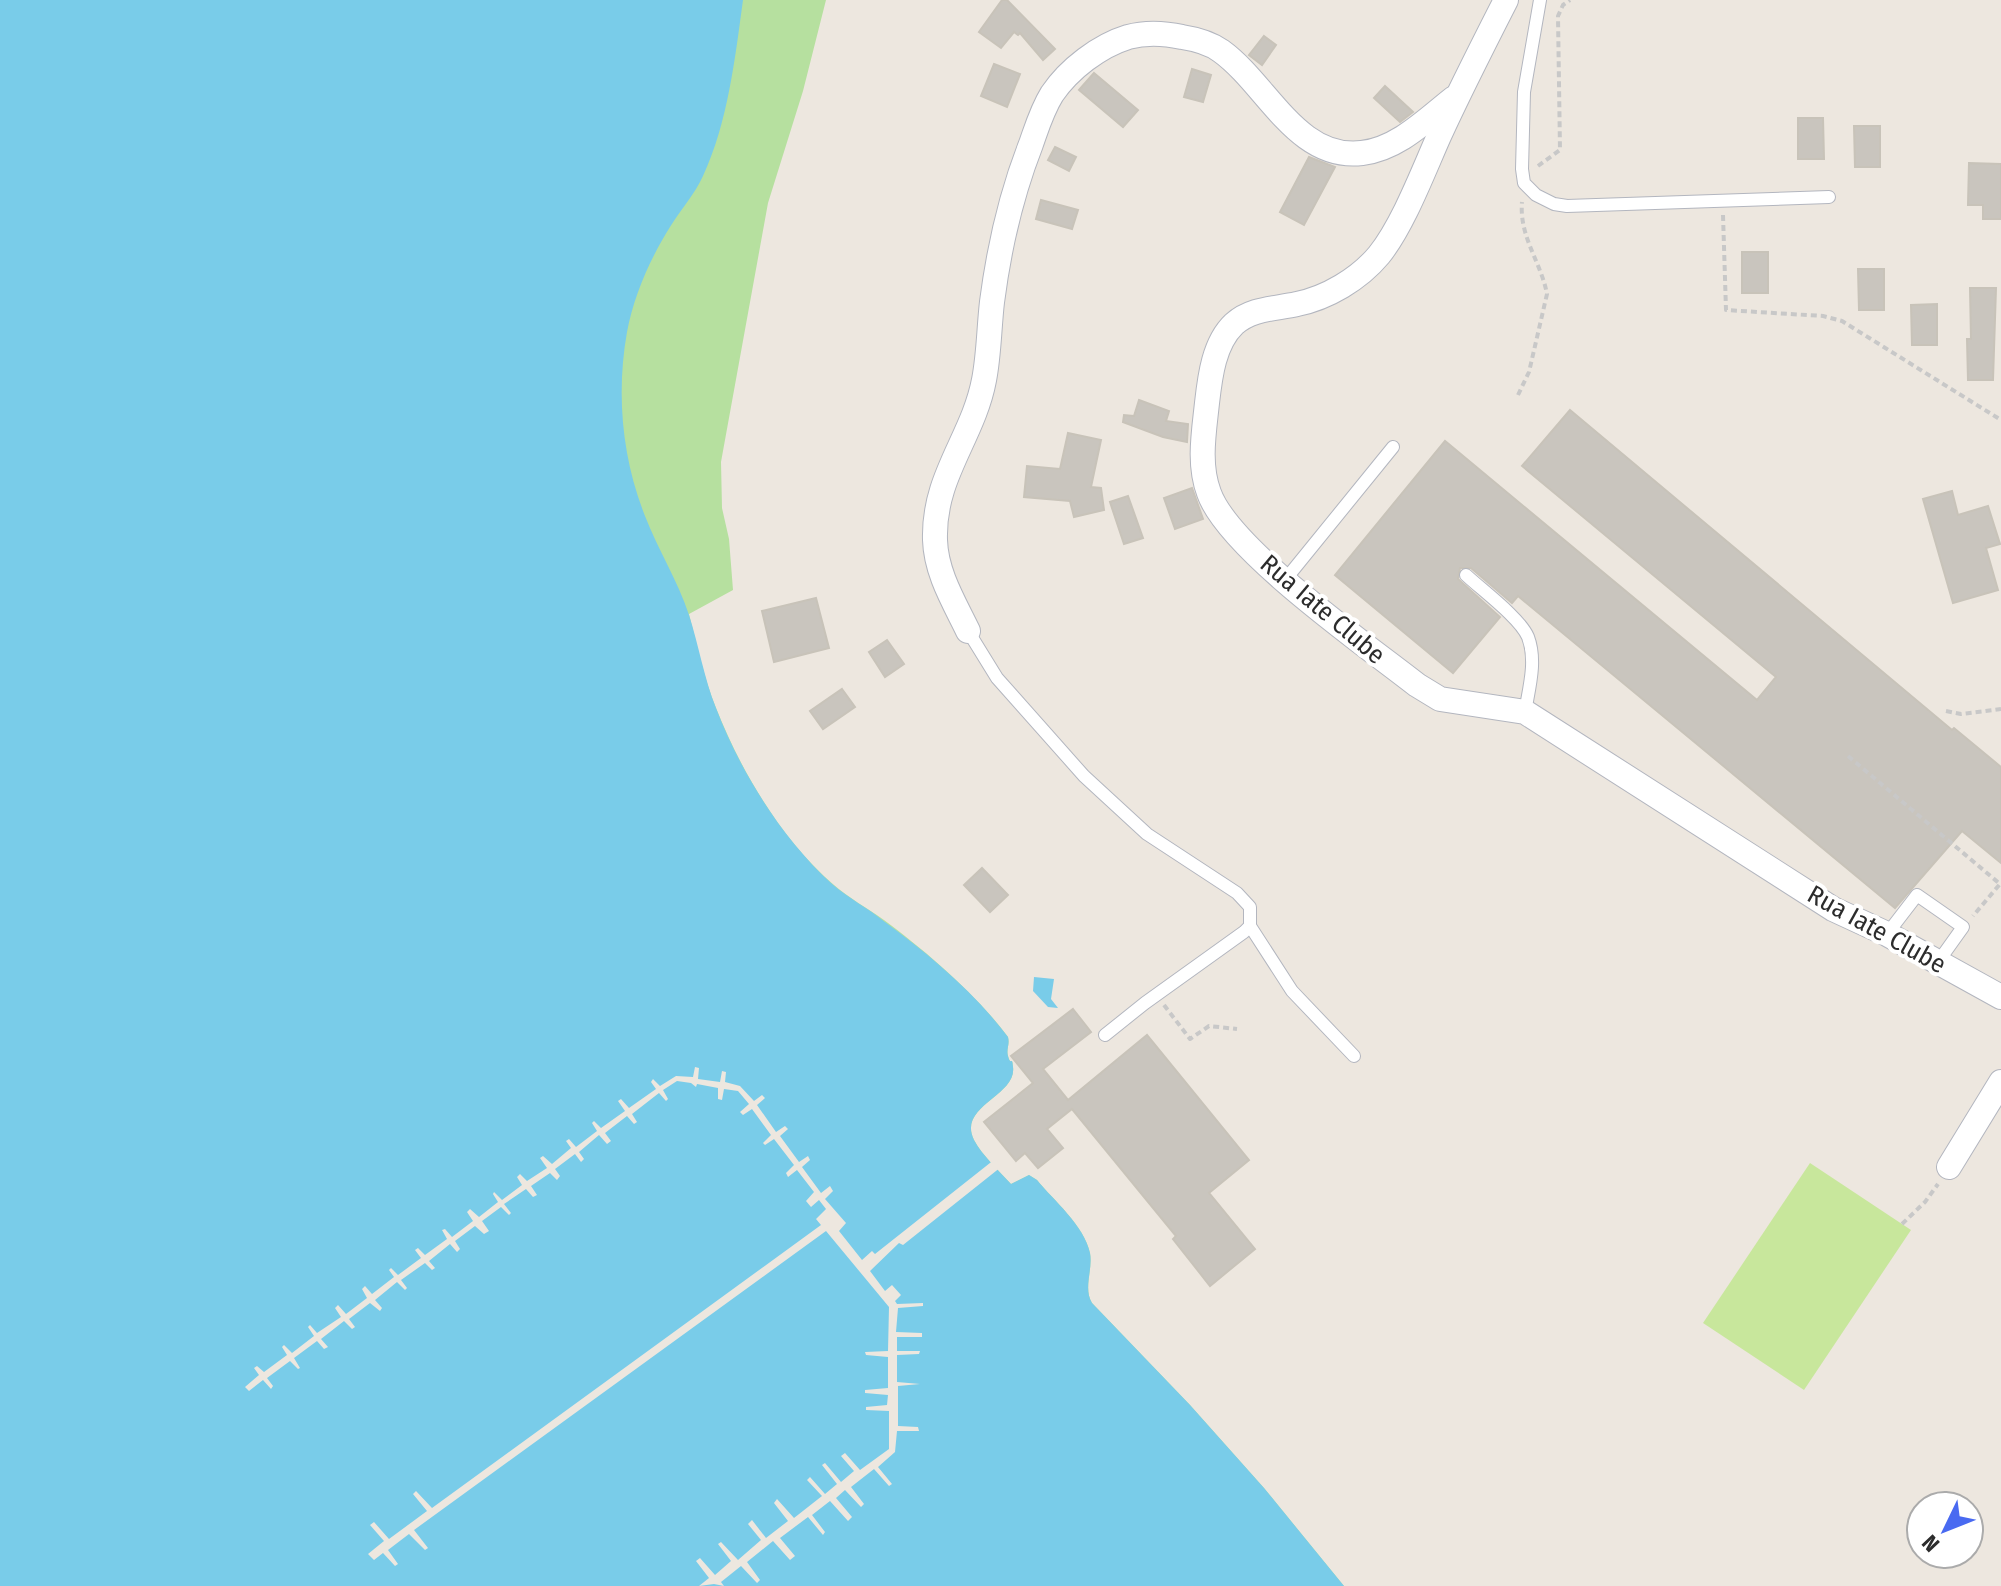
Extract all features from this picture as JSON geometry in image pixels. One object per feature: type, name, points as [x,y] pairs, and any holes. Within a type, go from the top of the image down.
[{"type":"street","name":"Rua Iate Clube","points":[[1506,0],[1421,177],[1378,256],[1344,285],[1299,304],[1263,309],[1246,316],[1223,339],[1207,400],[1202,456],[1210,496],[1240,538],[1285,580],[1417,685],[1440,699],[1525,712],[1833,909],[1887,934],[2001,997]]},
{"type":"street","points":[[968,631],[939,568],[935,541],[937,513],[944,481],[977,409],[985,379],[999,257],[1015,190],[1044,109],[1066,77],[1099,50],[1130,37],[1146,33],[1169,34],[1204,42],[1233,61],[1317,146],[1348,153],[1364,153],[1397,141],[1459,94]]},
{"type":"street","points":[[1949,1167],[2001,1082]]},
{"type":"lane","points":[[1540,0],[1524,92],[1522,169],[1524,183],[1536,195],[1554,204],[1567,206],[1829,197]]},
{"type":"lane","points":[[1285,580],[1393,447]]},
{"type":"lane","points":[[1466,575],[1507,612],[1527,637],[1533,671],[1525,712]]},
{"type":"lane","points":[[968,631],[997,678],[1084,776],[1147,834],[1247,901],[1252,913],[1250,926],[1292,991],[1354,1056]]},
{"type":"lane","points":[[1887,934],[1917,895],[1963,927],[1938,962]]},
{"type":"lane","points":[[1105,1035],[1250,926]]},
{"type":"path","points":[[1518,395],[1529,372],[1547,294],[1524,232],[1521,213],[1524,183],[1546,158],[1560,150],[1558,16],[1563,5],[1570,0]]},
{"type":"path","points":[[1723,201],[1726,310],[1823,316],[1842,321],[2001,420]]},
{"type":"path","points":[[1946,711],[1961,714],[2001,709]]},
{"type":"path","points":[[1848,756],[2000,884],[1963,927]]},
{"type":"path","points":[[1157,995],[1190,1039],[1209,1026],[1237,1029]]},
{"type":"path","points":[[1902,1224],[1925,1202],[1949,1167]]},
{"type":"green space","points":[[643,0],[826,0],[803,91],[768,203],[721,462],[722,508],[729,539],[733,590],[689,614],[708,685],[726,732],[765,804],[797,848],[840,890],[934,960],[981,1005],[1008,1037],[1012,1077],[973,1118],[971,1128],[977,1146],[1011,1184],[1029,1175],[1068,1214],[1082,1233],[1090,1253],[1088,1291],[1092,1303],[1264,1488],[1344,1586],[1252,1586],[802,919],[560,363]]},
{"type":"green space","points":[[1810,1163],[1911,1230],[1804,1390],[1703,1323]]},
{"type":"water","points":[[0,0],[743,0],[719,134],[700,183],[674,220],[649,265],[627,332],[622,379],[626,449],[637,494],[684,602],[716,708],[750,779],[795,845],[838,888],[902,934],[951,975],[1008,1037],[1012,1077],[973,1118],[971,1128],[977,1146],[1011,1184],[1029,1175],[1068,1214],[1082,1233],[1090,1253],[1088,1291],[1092,1303],[1264,1488],[1344,1586],[0,1586]]},
{"type":"water","points":[[1034,977],[1054,979],[1051,999],[1058,1008],[1048,1007],[1033,991]]},
{"type":"pier","points":[[695,1067],[699,1068],[698,1079],[720,1082],[722,1071],[726,1072],[725,1082],[740,1086],[754,1101],[762,1095],[765,1098],[757,1105],[776,1132],[785,1126],[788,1129],[780,1136],[799,1162],[808,1156],[810,1160],[802,1167],[821,1193],[830,1186],[833,1191],[825,1199],[846,1223],[839,1231],[862,1260],[872,1251],[875,1254],[995,1159],[1001,1167],[903,1245],[899,1243],[870,1271],[885,1291],[892,1285],[901,1295],[895,1301],[897,1304],[923,1303],[923,1306],[898,1308],[896,1332],[922,1333],[922,1337],[897,1337],[897,1351],[920,1351],[919,1354],[897,1355],[897,1382],[920,1384],[898,1386],[898,1426],[918,1427],[919,1431],[897,1431],[895,1452],[878,1467],[892,1484],[889,1486],[874,1469],[851,1487],[864,1504],[861,1507],[845,1490],[836,1498],[852,1517],[848,1521],[830,1501],[812,1515],[825,1532],[823,1535],[808,1517],[780,1538],[795,1556],[790,1560],[773,1541],[747,1562],[760,1580],[757,1583],[741,1566],[721,1582],[724,1586],[699,1586],[709,1578],[696,1561],[700,1558],[715,1575],[731,1561],[718,1544],[721,1542],[738,1560],[761,1540],[748,1524],[752,1520],[766,1538],[788,1521],[774,1503],[777,1499],[794,1518],[822,1496],[807,1480],[810,1477],[825,1494],[837,1484],[822,1465],[825,1463],[841,1482],[854,1471],[841,1456],[845,1453],[860,1470],[889,1449],[889,1411],[866,1410],[866,1407],[887,1405],[888,1395],[865,1393],[865,1390],[888,1388],[888,1357],[866,1355],[865,1352],[888,1351],[889,1307],[826,1231],[414,1530],[428,1548],[425,1550],[409,1534],[388,1550],[398,1564],[395,1566],[383,1553],[374,1560],[368,1554],[384,1541],[370,1525],[374,1522],[389,1539],[427,1511],[413,1494],[416,1491],[432,1508],[821,1225],[816,1219],[826,1209],[819,1200],[811,1207],[806,1201],[814,1192],[797,1170],[788,1177],[786,1173],[794,1165],[774,1139],[765,1145],[763,1143],[771,1135],[752,1109],[743,1115],[740,1112],[749,1104],[738,1091],[724,1089],[722,1100],[718,1099],[718,1088],[697,1084],[696,1087],[677,1081],[663,1090],[668,1099],[666,1101],[659,1093],[632,1114],[637,1122],[634,1124],[627,1116],[605,1133],[611,1141],[607,1144],[599,1135],[579,1152],[584,1159],[581,1162],[575,1154],[555,1169],[560,1176],[557,1180],[550,1173],[531,1186],[537,1195],[533,1197],[526,1189],[504,1204],[511,1213],[509,1215],[501,1207],[482,1221],[489,1231],[484,1234],[475,1226],[455,1241],[460,1249],[457,1252],[450,1244],[429,1261],[435,1268],[432,1270],[425,1263],[401,1280],[407,1288],[405,1290],[397,1282],[375,1300],[382,1308],[380,1311],[370,1303],[349,1319],[355,1327],[352,1329],[344,1321],[321,1339],[328,1347],[324,1349],[317,1341],[294,1358],[300,1368],[290,1361],[267,1378],[273,1386],[271,1389],[263,1380],[249,1391],[245,1387],[259,1375],[254,1368],[257,1366],[264,1372],[287,1355],[282,1347],[284,1345],[292,1353],[314,1336],[308,1327],[310,1325],[317,1333],[341,1317],[335,1308],[338,1305],[346,1314],[367,1298],[362,1289],[365,1286],[372,1294],[394,1277],[389,1270],[391,1268],[398,1275],[421,1258],[415,1250],[418,1248],[425,1255],[447,1239],[442,1230],[445,1229],[452,1237],[473,1221],[467,1212],[470,1209],[479,1217],[498,1202],[494,1192],[502,1200],[522,1185],[517,1177],[520,1174],[527,1181],[547,1168],[540,1158],[543,1156],[552,1164],[571,1148],[566,1141],[569,1139],[576,1147],[597,1131],[592,1123],[594,1121],[601,1128],[625,1111],[618,1101],[621,1099],[629,1108],[656,1089],[651,1082],[653,1079],[660,1086],[676,1076],[693,1077]]},
{"type":"building","points":[[1002,0],[1007,0],[1055,49],[1043,60],[1020,33],[1014,32],[1001,48],[979,32]]},
{"type":"building","points":[[1264,36],[1276,45],[1262,65],[1249,55]]},
{"type":"building","points":[[994,64],[1020,74],[1007,107],[981,96]]},
{"type":"building","points":[[1192,69],[1211,75],[1203,102],[1184,97]]},
{"type":"building","points":[[1094,73],[1138,110],[1123,127],[1079,90]]},
{"type":"building","points":[[1385,86],[1413,112],[1400,122],[1374,98]]},
{"type":"building","points":[[1798,118],[1823,118],[1824,159],[1798,159]]},
{"type":"building","points":[[1854,126],[1880,126],[1880,167],[1855,167]]},
{"type":"building","points":[[1055,147],[1076,157],[1069,171],[1048,160]]},
{"type":"building","points":[[1309,157],[1335,167],[1304,225],[1280,212]]},
{"type":"building","points":[[1969,163],[2001,164],[2001,219],[1983,219],[1983,205],[1968,205]]},
{"type":"building","points":[[1041,200],[1078,210],[1072,229],[1036,219]]},
{"type":"building","points":[[1742,252],[1768,252],[1768,293],[1742,293]]},
{"type":"building","points":[[1858,269],[1884,269],[1884,310],[1859,310]]},
{"type":"building","points":[[1970,288],[1996,288],[1993,380],[1968,380]]},
{"type":"building","points":[[1937,304],[1937,345],[1912,345],[1911,305]]},
{"type":"building","points":[[1139,400],[1169,411],[1166,421],[1188,424],[1187,442],[1123,422],[1124,415],[1134,416]]},
{"type":"building","points":[[1570,410],[1952,730],[1954,728],[2001,767],[2001,863],[1962,831],[1895,908],[1518,596],[1512,603],[1471,568],[1460,568],[1458,579],[1500,617],[1453,673],[1335,575],[1445,441],[1757,700],[1776,677],[1522,466]]},
{"type":"building","points":[[1068,433],[1101,440],[1091,487],[1101,488],[1104,510],[1074,517],[1070,501],[1024,497],[1027,466],[1060,469]]},
{"type":"building","points":[[1192,488],[1203,519],[1175,529],[1164,498]]},
{"type":"building","points":[[1952,491],[1958,515],[1988,506],[2000,544],[1986,548],[1998,590],[1953,603],[1923,499]]},
{"type":"building","points":[[1128,496],[1143,538],[1124,544],[1110,502]]},
{"type":"building","points":[[816,598],[829,648],[774,662],[762,611]]},
{"type":"building","points":[[887,640],[904,664],[885,677],[869,652]]},
{"type":"building","points":[[842,689],[855,707],[823,729],[810,711]]},
{"type":"building","points":[[982,868],[1008,895],[990,912],[964,885]]},
{"type":"building","points":[[1073,1009],[1091,1032],[1043,1069],[1068,1100],[1147,1035],[1249,1160],[1209,1193],[1255,1249],[1210,1286],[1173,1239],[1176,1236],[1072,1109],[1047,1129],[1063,1148],[1038,1168],[1025,1153],[1016,1161],[984,1122],[1033,1083],[1011,1056]]}]
